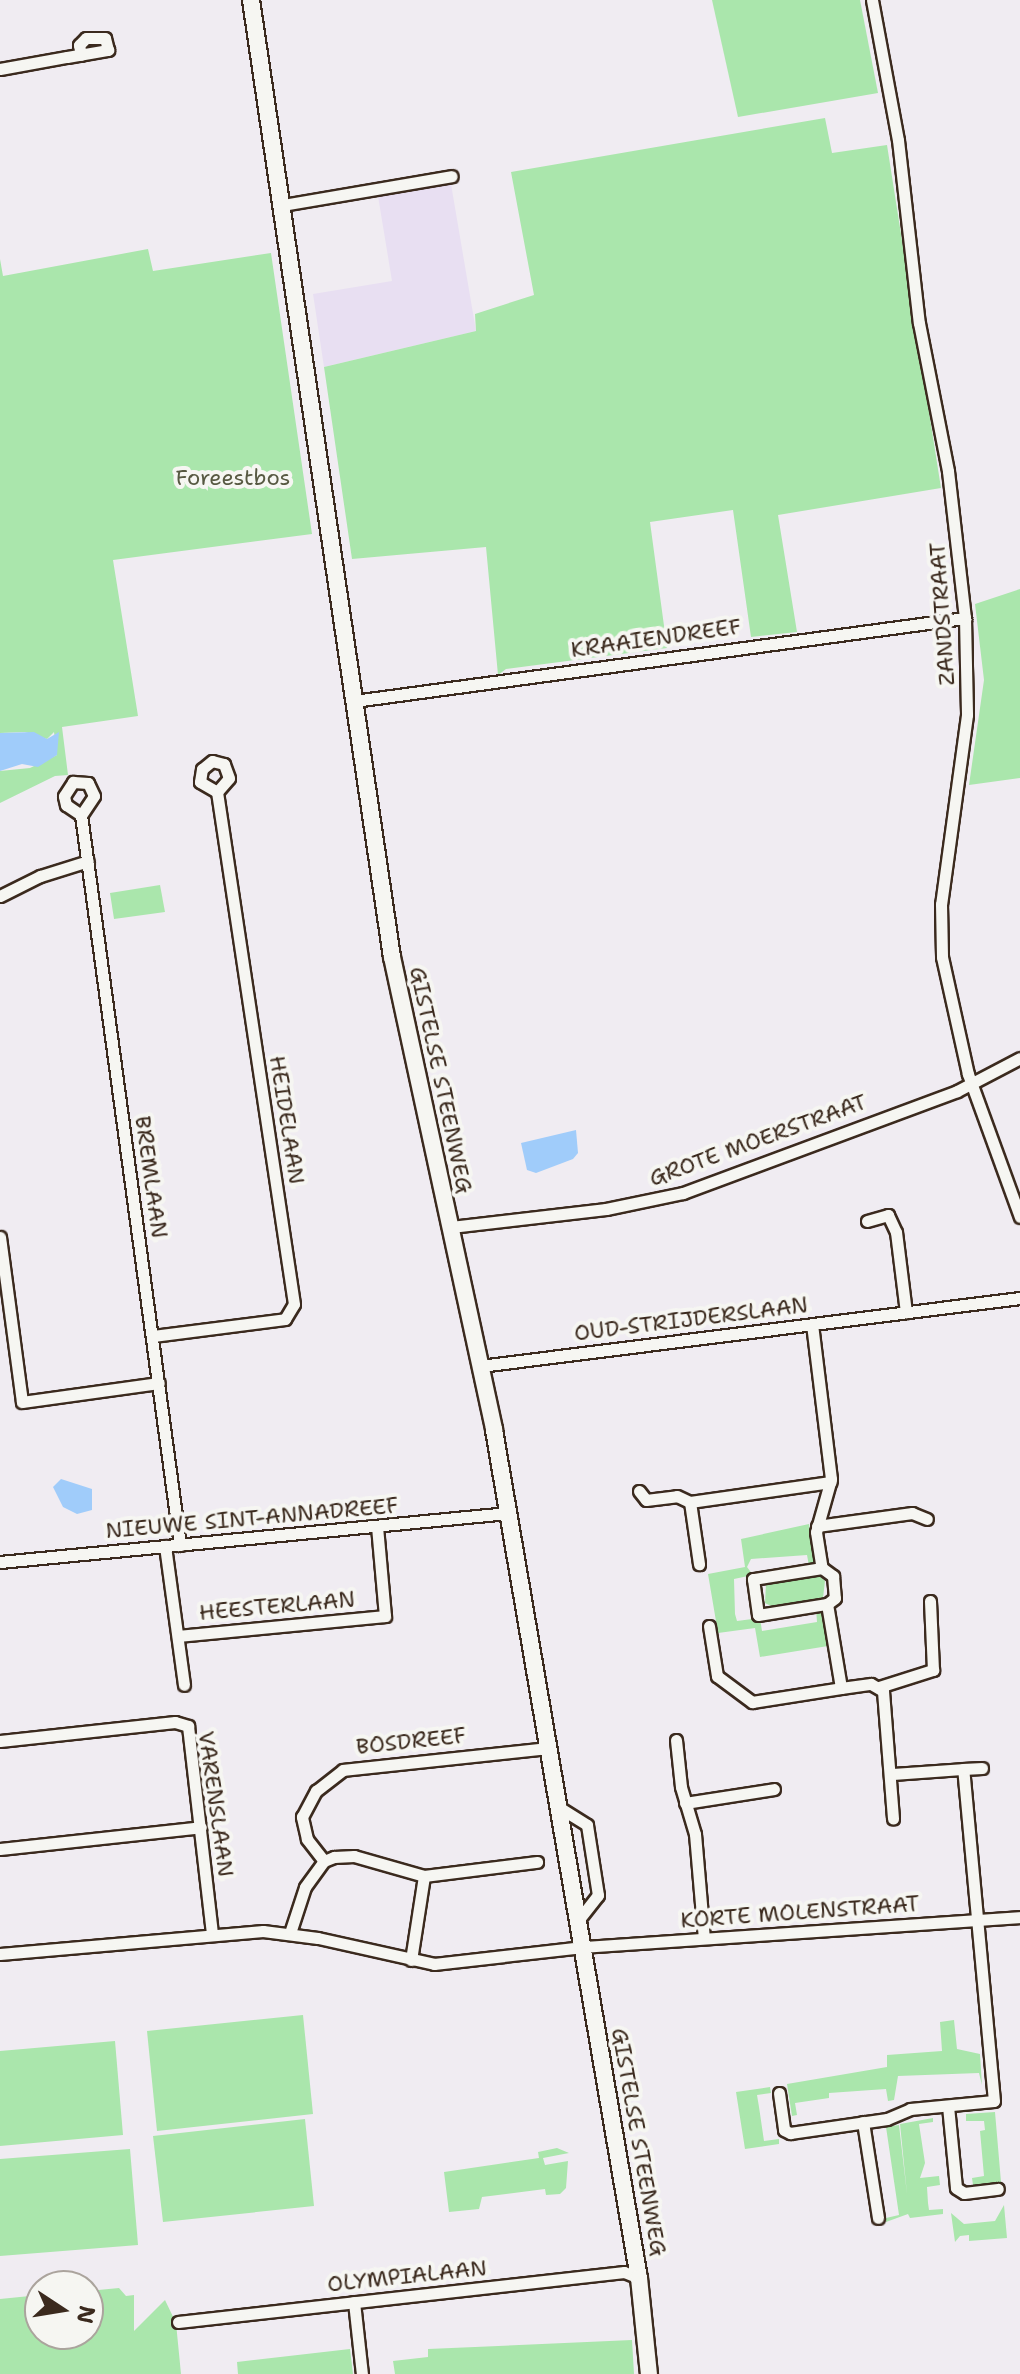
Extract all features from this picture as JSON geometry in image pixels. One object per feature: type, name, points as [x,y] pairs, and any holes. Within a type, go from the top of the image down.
[{"type":"main road","name":"GISTELSE STEENWEG","points":[[251,0],[306,356],[392,957],[451,1227],[508,1513],[639,2278],[649,2374]]},
{"type":"street","name":"ZANDSTRAAT","points":[[872,0],[898,140],[919,323],[948,471],[965,618],[965,731],[940,934],[952,1013],[971,1085],[1020,1217]]},
{"type":"street","points":[[0,69],[81,55]]},
{"type":"street","points":[[283,205],[452,176]]},
{"type":"street","name":"KRAAIENDREEF","points":[[354,701],[965,618]]},
{"type":"street","name":"HEIDELAAN","points":[[153,1336],[285,1319],[294,1304],[217,792]]},
{"type":"street","name":"BREMLAAN","points":[[81,815],[180,1545]]},
{"type":"street","points":[[0,896],[40,876],[88,861]]},
{"type":"street","name":"GROTE MOERSTRAAT","points":[[451,1227],[668,1197],[971,1085],[1020,1058]]},
{"type":"street","points":[[867,1221],[888,1215],[896,1232],[906,1312]]},
{"type":"street","points":[[0,1237],[22,1402],[159,1383]]},
{"type":"street","name":"OUD-STRIJDERSLAAN","points":[[480,1366],[1020,1298]]},
{"type":"street","points":[[812,1324],[831,1482],[817,1526],[822,1568]]},
{"type":"street","points":[[639,1491],[646,1500],[677,1496],[690,1502],[831,1482]]},
{"type":"street","points":[[690,1502],[699,1564]]},
{"type":"street","name":"NIEUWE SINT-ANNADREEF","points":[[0,1562],[508,1513]]},
{"type":"street","points":[[817,1526],[912,1513],[927,1519]]},
{"type":"street","name":"HEESTERLAAN","points":[[178,1636],[385,1616],[377,1526]]},
{"type":"street","name":"HEESTERLAAN","points":[[165,1546],[184,1685]]},
{"type":"street","points":[[822,1568],[833,1576],[835,1598],[827,1604],[758,1615],[753,1579],[822,1568]]},
{"type":"street","points":[[709,1626],[717,1676],[752,1702],[841,1688],[879,1687],[933,1670],[930,1601]]},
{"type":"street","points":[[827,1604],[841,1688]]},
{"type":"street","points":[[879,1687],[885,1696],[893,1819]]},
{"type":"street","name":"VARENSLAAN","points":[[0,1741],[185,1724],[192,1736],[212,1932]]},
{"type":"street","points":[[676,1740],[685,1803],[695,1834],[704,1938]]},
{"type":"street","name":"BOSDREEF","points":[[324,1861],[307,1839],[302,1817],[316,1791],[343,1770],[550,1748]]},
{"type":"street","points":[[891,1774],[982,1768]]},
{"type":"street","points":[[779,2093],[786,2133],[994,2101],[963,1769]]},
{"type":"street","points":[[685,1803],[774,1789]]},
{"type":"street","points":[[560,1808],[587,1825],[598,1895],[579,1919]]},
{"type":"street","points":[[0,1849],[201,1827]]},
{"type":"street","points":[[290,1933],[298,1899],[324,1861],[354,1856],[424,1876],[537,1862]]},
{"type":"street","points":[[411,1960],[424,1876]]},
{"type":"street","name":"KORTE MOLENSTRAAT","points":[[0,1954],[212,1932],[290,1933],[434,1964],[583,1947],[1020,1917]]},
{"type":"street","points":[[948,2106],[956,2188],[964,2193],[998,2189]]},
{"type":"street","points":[[863,2122],[878,2218]]},
{"type":"street","name":"OLYMPIALAAN","points":[[178,2322],[624,2272],[639,2278]]},
{"type":"street","points":[[354,2302],[362,2374]]},
{"type":"shaded area","points":[[451,184],[476,331],[324,367],[313,294],[392,281],[378,196]]},
{"type":"green space","points":[[712,0],[860,0],[878,93],[738,117]]},
{"type":"green space","points":[[825,118],[832,153],[887,145],[941,488],[778,515],[797,632],[751,637],[733,510],[650,522],[667,648],[506,669],[498,675],[486,547],[352,559],[324,367],[476,331],[475,314],[534,295],[511,172]]},
{"type":"green space","name":"Foreestbos","points":[[148,249],[153,271],[271,253],[312,534],[113,560],[138,716],[62,727],[68,775],[55,776],[0,803],[0,771],[30,768],[57,755],[54,732],[47,739],[25,732],[0,733],[0,259],[3,276]]},
{"type":"green space","points":[[1020,589],[1020,778],[969,785],[984,680],[975,604]]},
{"type":"green space","points":[[160,885],[165,912],[114,919],[110,893]]},
{"type":"green space","points":[[809,1524],[815,1565],[809,1566],[807,1555],[751,1559],[747,1567],[753,1575],[734,1579],[735,1614],[737,1621],[760,1618],[762,1631],[817,1622],[816,1609],[822,1609],[828,1646],[760,1657],[755,1628],[718,1633],[708,1574],[745,1567],[741,1539]]},
{"type":"green space","points":[[818,1575],[825,1581],[823,1598],[771,1606],[765,1603],[766,1584]]},
{"type":"green space","points":[[303,2015],[313,2114],[157,2131],[147,2031]]},
{"type":"green space","points":[[954,2020],[957,2049],[980,2054],[982,2085],[979,2073],[898,2076],[894,2100],[888,2101],[886,2089],[829,2093],[829,2098],[795,2103],[797,2115],[792,2116],[787,2084],[887,2067],[887,2055],[942,2051],[940,2022]]},
{"type":"green space","points":[[115,2041],[123,2135],[0,2146],[0,2051]]},
{"type":"green space","points":[[770,2087],[771,2093],[757,2095],[764,2141],[779,2139],[779,2144],[745,2149],[736,2092]]},
{"type":"green space","points":[[995,2112],[1001,2182],[973,2185],[972,2178],[984,2176],[980,2131],[985,2130],[984,2121],[966,2121],[966,2114]]},
{"type":"green space","points":[[933,2118],[933,2122],[919,2124],[925,2163],[920,2178],[939,2176],[940,2185],[927,2187],[928,2203],[929,2210],[943,2209],[943,2214],[910,2218],[908,2214],[886,2222],[886,2218],[899,2215],[886,2127],[899,2125],[907,2194],[900,2124]]},
{"type":"green space","points":[[305,2119],[314,2206],[163,2222],[153,2136]]},
{"type":"green space","points":[[557,2148],[569,2153],[543,2158],[545,2165],[568,2161],[566,2188],[560,2194],[546,2195],[545,2189],[482,2197],[479,2209],[449,2212],[444,2172],[539,2158],[538,2152]]},
{"type":"green space","points":[[130,2149],[138,2245],[0,2256],[0,2159]]},
{"type":"green space","points":[[1004,2205],[1007,2238],[969,2241],[969,2235],[960,2236],[955,2242],[951,2213],[964,2224],[995,2221]]},
{"type":"green space","points":[[119,2288],[126,2296],[134,2295],[134,2331],[165,2300],[176,2323],[181,2374],[0,2374],[0,2299],[24,2297],[24,2350],[104,2350],[104,2289]]},
{"type":"green space","points":[[632,2340],[634,2374],[395,2374],[393,2361],[428,2357],[428,2349]]},
{"type":"green space","points":[[350,2349],[353,2374],[238,2374],[237,2362]]},
{"type":"water","points":[[34,732],[47,739],[59,732],[57,755],[38,767],[22,764],[0,771],[0,733]]},
{"type":"water","points":[[576,1130],[578,1153],[573,1159],[536,1173],[527,1170],[521,1143]]},
{"type":"water","points":[[61,1479],[92,1489],[92,1510],[77,1514],[63,1507],[53,1487]]}]
